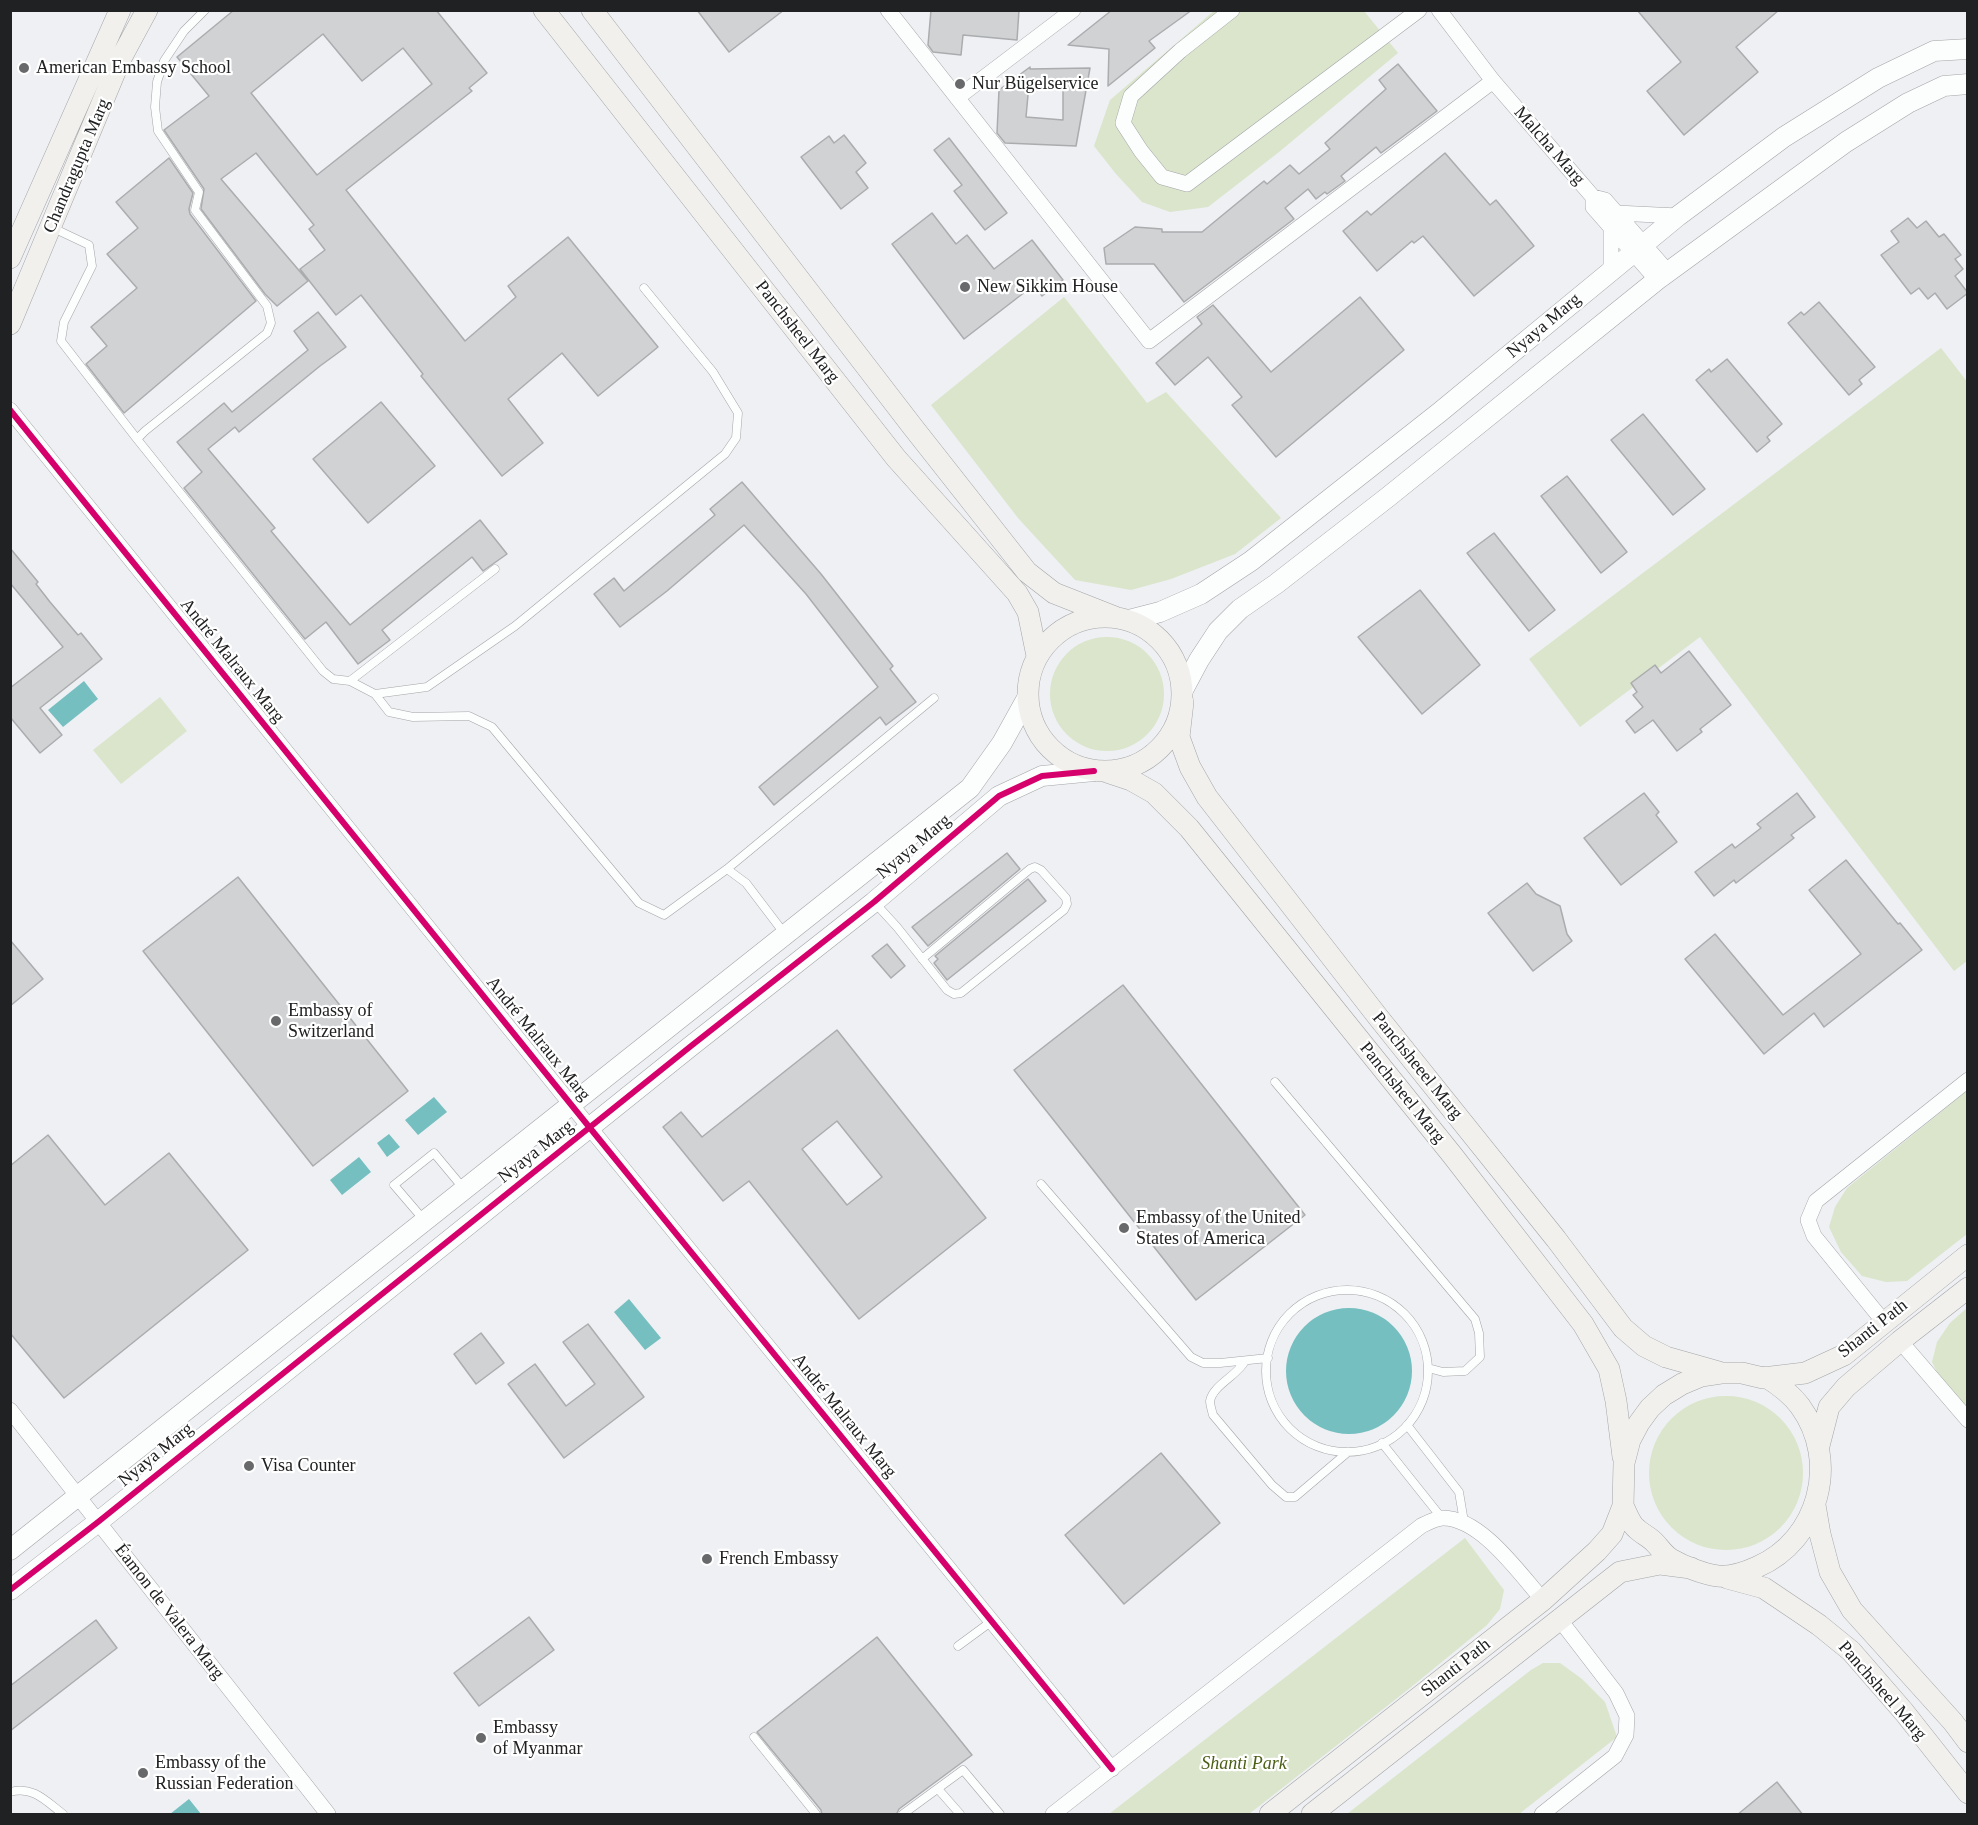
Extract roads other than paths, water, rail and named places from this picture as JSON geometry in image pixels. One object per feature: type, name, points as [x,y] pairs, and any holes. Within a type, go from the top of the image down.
[{"type":"main road","name":"Chandragupta Marg","points":[[10,258],[120,10]]},
{"type":"main road","name":"Chandragupta Marg","points":[[10,324],[120,60],[147,10]]},
{"type":"main road","name":"Panchsheel Marg","points":[[544,10],[896,458],[1017,593],[1028,612],[1037,656]]},
{"type":"main road","name":"Panchsheel Marg","points":[[595,12],[904,417],[1027,572],[1054,593],[1122,619]]},
{"type":"main road","points":[[1084,619],[1122,619],[1149,631],[1167,647],[1178,667],[1183,696],[1177,723],[1166,743],[1149,758],[1129,768],[1101,772],[1069,763],[1047,746],[1033,724],[1027,698],[1029,676],[1037,656],[1057,633],[1084,619]]},
{"type":"main road","name":"Panchsheeel Marg","points":[[1183,696],[1179,737],[1190,767],[1207,797],[1371,1008],[1556,1239],[1623,1328],[1644,1346],[1666,1357],[1721,1373]]},
{"type":"main road","name":"Panchsheel Marg","points":[[1101,772],[1131,780],[1154,793],[1190,828],[1453,1156],[1583,1324],[1609,1369],[1624,1463]]},
{"type":"main road","name":"Shanti Path","points":[[1766,1377],[1805,1373],[1844,1355],[1968,1255]]},
{"type":"main road","name":"Shanti Path","points":[[1819,1446],[1829,1407],[1846,1387],[1968,1288]]},
{"type":"main road","points":[[1721,1373],[1742,1373],[1766,1377],[1785,1389],[1800,1406],[1812,1425],[1819,1446],[1822,1470],[1819,1494],[1811,1517],[1798,1537],[1766,1564],[1750,1571],[1718,1576],[1691,1568],[1669,1558],[1653,1540],[1634,1528],[1623,1506],[1624,1463],[1630,1440],[1650,1408],[1664,1395],[1682,1384],[1701,1376],[1721,1373]]},
{"type":"main road","name":"Panchsheel Marg","points":[[1815,1504],[1830,1572],[1852,1610],[1953,1722],[1968,1742]]},
{"type":"main road","name":"Shanti Path","points":[[1270,1815],[1543,1600],[1582,1566],[1612,1534],[1623,1506]]},
{"type":"main road","name":"Shanti Path","points":[[1312,1815],[1620,1572],[1660,1564],[1691,1568]]},
{"type":"main road","name":"Panchsheel Marg","points":[[1718,1576],[1764,1588],[1819,1625],[1851,1651],[1904,1712],[1968,1793]]},
{"type":"street","points":[[888,10],[1149,340],[1493,81]]},
{"type":"street","points":[[957,98],[1073,10]]},
{"type":"street","points":[[1232,10],[1180,51],[1131,96],[1123,123],[1141,151],[1162,177],[1187,184],[1419,10]]},
{"type":"street","name":"Malcha Marg","points":[[1439,10],[1493,81],[1593,197],[1593,207],[1613,220],[1662,276]]},
{"type":"street","name":"Nyaya Marg","points":[[1122,619],[1160,612],[1201,594],[1251,561],[1440,412],[1678,216],[1784,137],[1878,78],[1934,51],[1968,49]]},
{"type":"street","name":"Nyaya Marg","points":[[1183,696],[1199,660],[1218,631],[1245,604],[1276,584],[1388,497],[1662,276],[1846,142],[1908,103],[1944,86],[1968,84]]},
{"type":"street","points":[[1611,270],[1613,220],[1678,216]]},
{"type":"street","name":"André Malraux Marg","points":[[10,410],[590,1128],[1112,1768]]},
{"type":"street","name":"Nyaya Marg","points":[[10,1550],[970,788],[1002,743],[1027,698]]},
{"type":"street","name":"Nyaya Marg","points":[[10,1590],[874,902],[999,796],[1042,776],[1101,772]]},
{"type":"street","points":[[1884,1322],[1814,1236],[1809,1220],[1816,1202],[1968,1080]]},
{"type":"street","points":[[1900,1341],[1968,1420]]},
{"type":"street","name":"Éamon de Valera Marg","points":[[10,1410],[328,1815]]},
{"type":"street","points":[[1053,1815],[1421,1526],[1441,1517],[1464,1522],[1491,1543],[1543,1600]]},
{"type":"street","points":[[1542,1815],[1615,1756],[1626,1735],[1627,1716],[1616,1693],[1560,1620]]},
{"type":"lane","points":[[137,439],[267,333],[271,323],[267,306],[195,210],[199,192],[158,131],[155,107],[156,90],[164,61],[184,31],[205,10]]},
{"type":"lane","points":[[52,227],[88,245],[92,266],[64,322],[61,341],[323,671],[333,679],[350,681],[375,694],[389,712],[413,717],[469,716],[492,727],[639,903],[664,915],[727,869],[934,698]]},
{"type":"lane","points":[[375,694],[427,687],[505,632],[724,454],[736,438],[738,412],[713,372],[644,288]]},
{"type":"lane","points":[[350,681],[495,569]]},
{"type":"lane","points":[[874,902],[947,990],[954,994],[961,993],[1065,910],[1068,904],[1066,898],[1041,870],[1035,867],[1030,869],[922,959]]},
{"type":"lane","points":[[727,869],[746,883],[785,935]]},
{"type":"lane","points":[[1275,1082],[1475,1319],[1479,1333],[1480,1357],[1465,1371],[1443,1372],[1428,1368]]},
{"type":"lane","points":[[425,1221],[394,1185],[434,1153],[464,1190]]},
{"type":"lane","points":[[1041,1184],[1191,1357],[1203,1363],[1268,1358]]},
{"type":"lane","points":[[1335,1290],[1363,1292],[1389,1302],[1410,1320],[1423,1342],[1428,1368],[1425,1393],[1414,1417],[1407,1425],[1396,1436],[1374,1448],[1348,1452],[1323,1448],[1300,1437],[1281,1419],[1269,1394],[1266,1366],[1268,1358],[1272,1339],[1287,1316],[1309,1299],[1335,1290]]},
{"type":"lane","points":[[1245,1360],[1241,1368],[1215,1390],[1210,1402],[1213,1415],[1272,1485],[1286,1497],[1295,1497],[1348,1452]]},
{"type":"lane","points":[[1407,1425],[1459,1492],[1464,1522]]},
{"type":"lane","points":[[1382,1443],[1441,1517]]},
{"type":"lane","points":[[958,1646],[992,1621]]},
{"type":"lane","points":[[754,1737],[816,1815]]},
{"type":"lane","points":[[903,1815],[963,1770],[1000,1815]]},
{"type":"lane","points":[[10,1792],[20,1789],[36,1793],[63,1815]]},
{"type":"lane","points":[[938,1789],[960,1815]]},
{"type":"water","points":[[84,681],[98,699],[63,727],[48,710]]},
{"type":"water","points":[[434,1097],[447,1112],[418,1135],[405,1120]]},
{"type":"water","points":[[389,1134],[400,1147],[387,1157],[377,1143]]},
{"type":"water","points":[[359,1157],[371,1172],[342,1195],[330,1180]]},
{"type":"water","points":[[629,1299],[661,1338],[645,1350],[614,1312]]},
{"type":"water","points":[[1349,1308],[1373,1313],[1394,1326],[1407,1347],[1412,1371],[1407,1395],[1394,1416],[1373,1429],[1349,1434],[1325,1429],[1304,1416],[1291,1395],[1286,1371],[1291,1347],[1304,1326],[1325,1313]]},
{"type":"water","points":[[189,1799],[201,1814],[170,1814]]},
{"type":"place","name":"American Embassy School","points":[[24,68]]},
{"type":"place","name":"Nur Bügelservice","points":[[960,84]]},
{"type":"place","name":"New Sikkim House","points":[[965,287]]},
{"type":"place","name":"Embassy of Switzerland","points":[[276,1021]]},
{"type":"place","name":"Embassy of the United States of America","points":[[1124,1228]]},
{"type":"place","name":"Visa Counter","points":[[249,1466]]},
{"type":"place","name":"French Embassy","points":[[707,1559]]},
{"type":"place","name":"Embassy of Myanmar","points":[[481,1738]]},
{"type":"place","name":"Embassy of the Russian Federation","points":[[143,1773]]},
{"type":"park label","name":"Shanti Park","points":[[1244,1764]]}]
